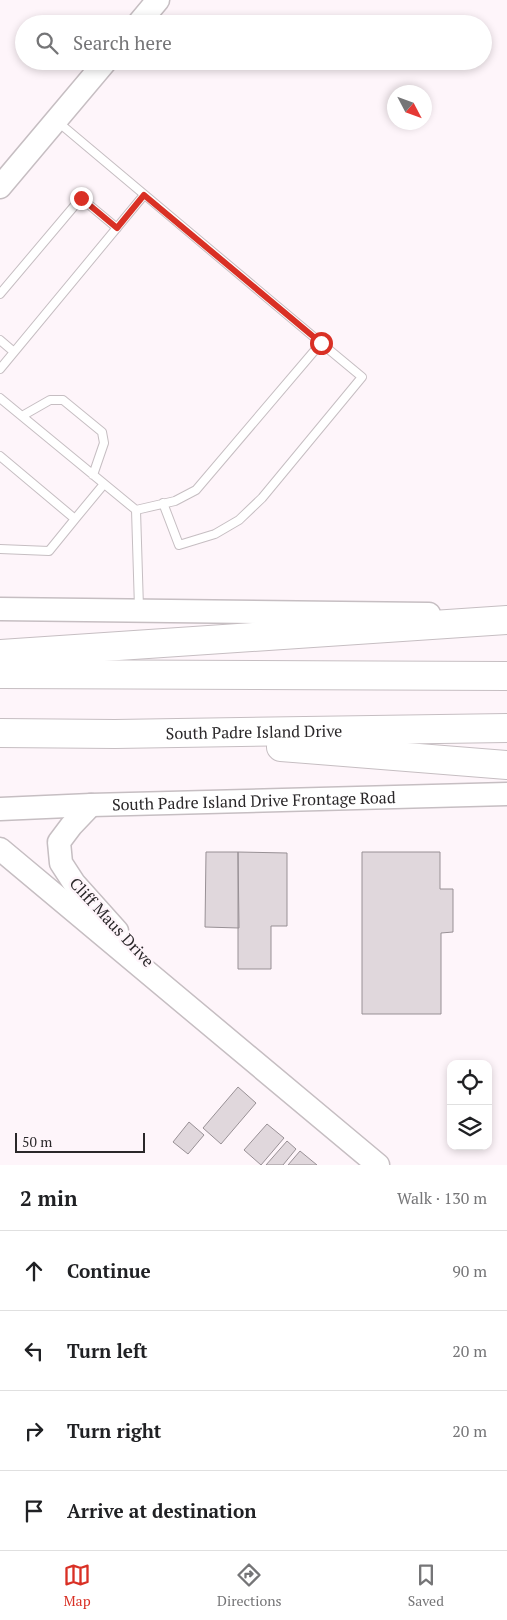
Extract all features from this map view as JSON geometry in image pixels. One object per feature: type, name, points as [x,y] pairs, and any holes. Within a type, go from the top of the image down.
[{"type":"highway","points":[[0,654],[507,620]]},
{"type":"highway","points":[[0,674],[507,676]]},
{"type":"highway","name":"South Padre Island Drive","points":[[0,733],[115,734],[507,728]]},
{"type":"highway","points":[[115,734],[507,765]]},
{"type":"main road","points":[[146,15],[158,0]]},
{"type":"main road","points":[[0,187],[98,70]]},
{"type":"main road","points":[[0,609],[507,615]]},
{"type":"main road","name":"South Padre Island Drive Frontage Road","points":[[0,809],[507,794]]},
{"type":"main road","name":"Cliff Maus Drive","points":[[91,805],[59,842],[61,863],[74,884],[108,923],[215,1028]]},
{"type":"main road","name":"Cliff Maus Drive","points":[[0,850],[378,1165]]},
{"type":"lane","points":[[56,121],[362,377],[262,498],[238,520],[215,534],[179,545],[164,504]]},
{"type":"lane","points":[[0,369],[144,195]]},
{"type":"lane","points":[[0,294],[81,198],[117,228]]},
{"type":"lane","points":[[0,340],[14,352]]},
{"type":"lane","points":[[136,510],[175,501],[196,490],[321,343]]},
{"type":"lane","points":[[0,398],[136,510],[140,610]]},
{"type":"lane","points":[[22,416],[50,400],[63,400],[102,432],[104,443],[93,475]]},
{"type":"lane","points":[[0,456],[75,519]]},
{"type":"lane","points":[[0,549],[49,551],[104,484]]},
{"type":"building","points":[[206,852],[238,852],[239,928],[205,927]]},
{"type":"building","points":[[238,852],[287,853],[287,926],[271,926],[271,969],[238,969]]},
{"type":"building","points":[[362,852],[440,852],[440,889],[453,889],[453,932],[441,933],[441,1014],[362,1014]]},
{"type":"building","points":[[238,1087],[256,1103],[221,1144],[203,1128]]},
{"type":"building","points":[[189,1122],[204,1135],[188,1154],[173,1142]]},
{"type":"building","points":[[267,1124],[284,1138],[261,1165],[244,1150]]},
{"type":"building","points":[[287,1141],[296,1149],[283,1165],[266,1165]]},
{"type":"building","points":[[300,1151],[317,1165],[288,1165]]},
{"type":"route","points":[[81,198],[117,228],[144,195],[321,343]]}]
